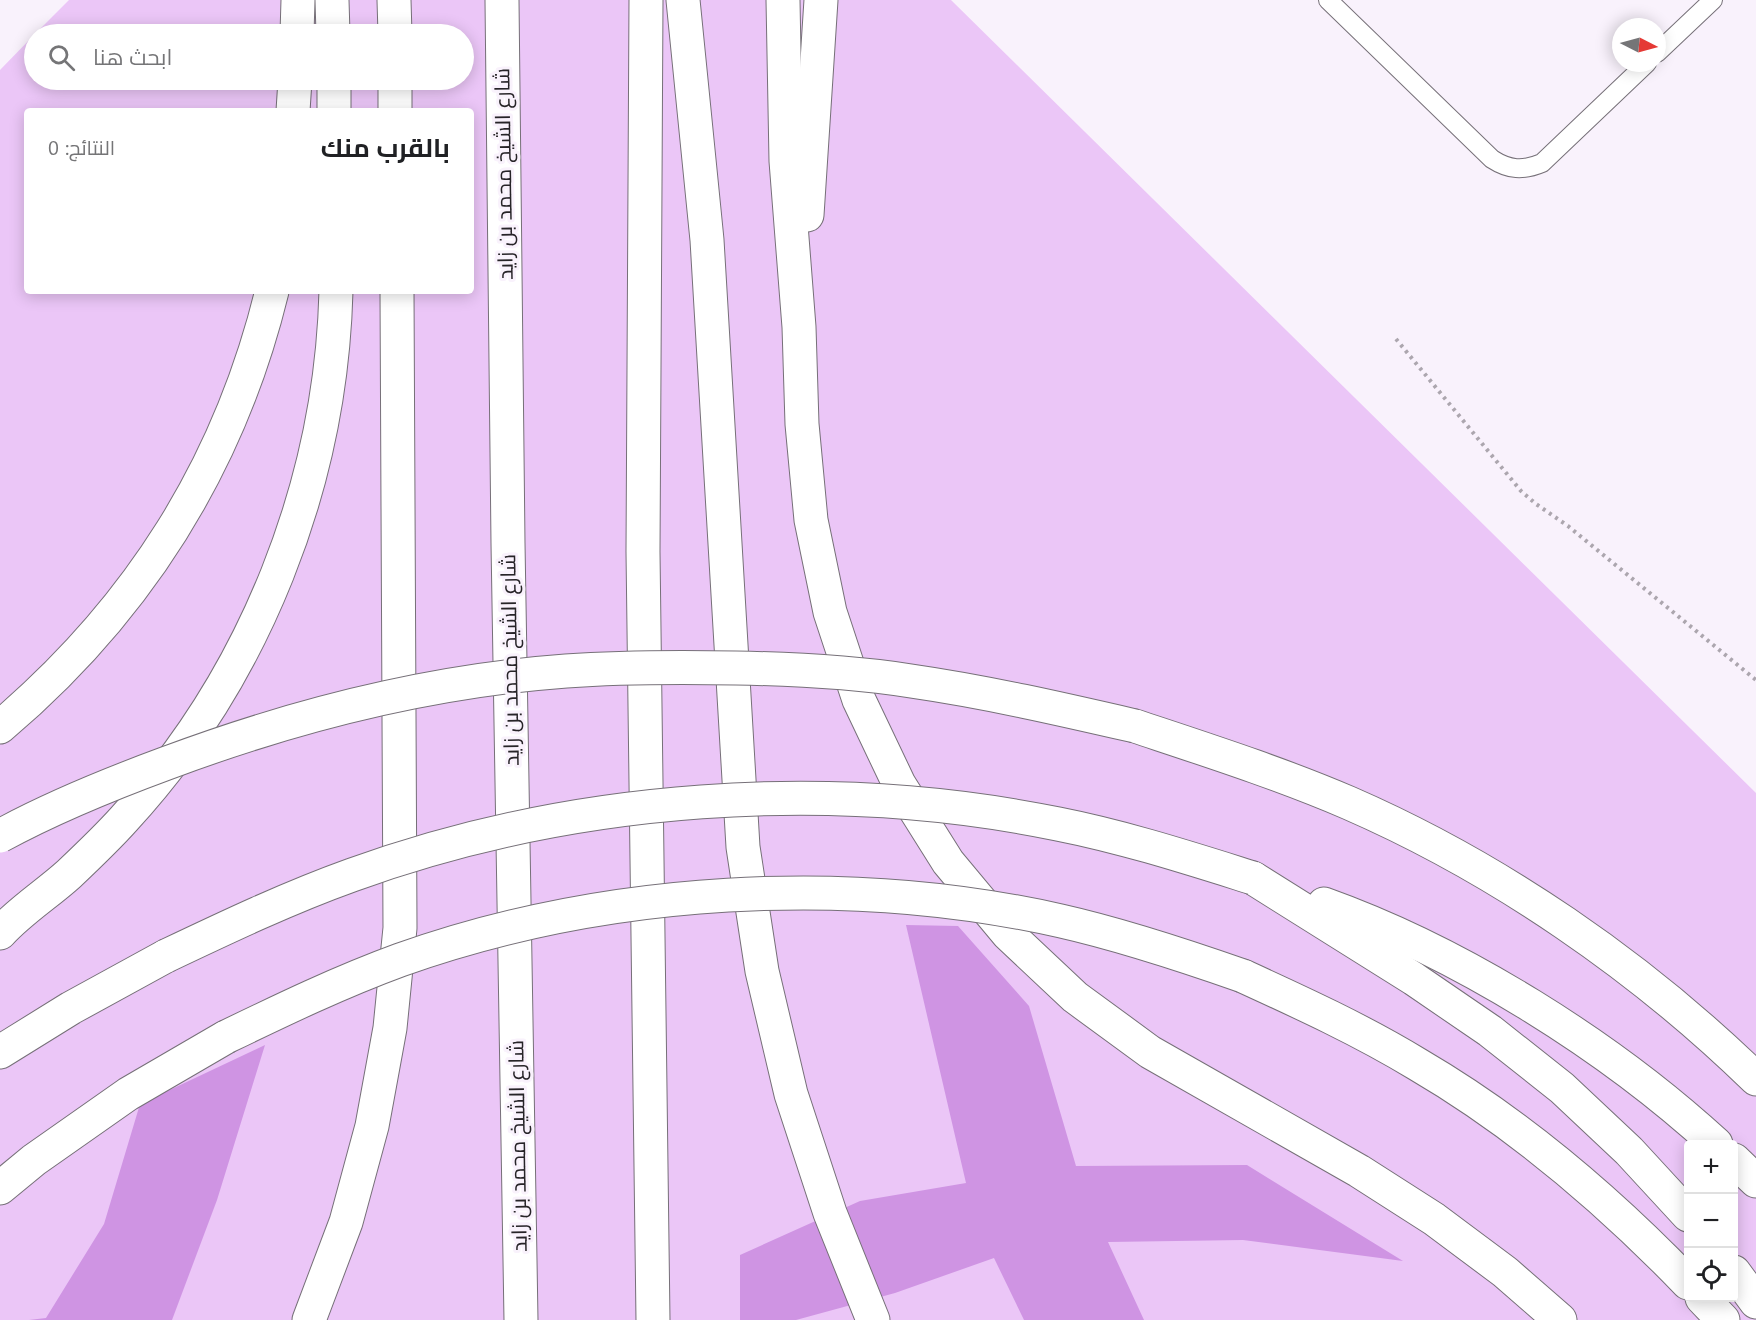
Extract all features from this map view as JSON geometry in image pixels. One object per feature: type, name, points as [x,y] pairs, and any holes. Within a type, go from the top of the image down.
[{"type":"main road","points":[[297,24],[298,0]]},
{"type":"main road","points":[[332,0],[333,24]]},
{"type":"main road","points":[[394,0],[395,24]]},
{"type":"main road","name":"شارع الشيخ محمد بن زايد","points":[[502,0],[508,555],[521,1320]]},
{"type":"main road","points":[[646,0],[643,552],[653,1320]]},
{"type":"main road","points":[[683,0],[707,240],[743,847],[762,971],[791,1094],[830,1213],[873,1320]]},
{"type":"main road","points":[[783,0],[786,161],[799,327],[802,424],[811,520],[830,612],[859,700],[899,784],[948,862],[1008,934],[1075,997],[1150,1052],[1359,1171],[1434,1219],[1505,1272],[1560,1320]]},
{"type":"main road","points":[[799,327],[821,0]]},
{"type":"main road","points":[[293,108],[294,90]]},
{"type":"main road","points":[[334,90],[334,108]]},
{"type":"main road","points":[[395,90],[395,108]]},
{"type":"main road","points":[[0,727],[37,696],[84,647],[128,596],[167,541],[201,482],[230,421],[254,357],[271,294]]},
{"type":"main road","points":[[3,928],[69,874],[124,819],[174,758],[218,693],[255,625],[286,553],[309,478],[326,401],[335,324],[336,294]]},
{"type":"main road","points":[[309,1320],[346,1222],[372,1126],[390,1028],[400,928],[397,294]]},
{"type":"main road","points":[[0,836],[118,781],[237,738],[337,709],[450,686],[564,671],[680,667],[795,669],[910,681],[1024,700],[1136,726],[1246,763],[1350,803],[1449,853],[1545,909],[1635,974],[1721,1045],[1756,1079]]},
{"type":"main road","points":[[0,1052],[71,1008],[166,956],[258,912],[353,874],[451,844],[550,821],[674,805],[753,799],[843,800],[956,808],[1057,823],[1156,847],[1253,878],[1334,908],[1414,942],[1491,982],[1564,1027],[1635,1077],[1711,1140]]},
{"type":"main road","points":[[1253,878],[1414,979],[1490,1030],[1562,1088],[1629,1151],[1684,1210]]},
{"type":"main road","points":[[0,1188],[34,1160],[128,1094],[226,1037],[312,995],[401,960],[493,932],[586,912],[705,897],[776,893],[859,894],[966,904],[1060,921],[1153,945],[1243,976],[1333,1016],[1419,1064],[1501,1119],[1578,1179],[1651,1245],[1684,1279]]},
{"type":"main road","points":[[1738,1164],[1756,1181]]},
{"type":"main road","points":[[1738,1277],[1756,1302]]},
{"type":"main road","points":[[1706,1302],[1723,1320]]},
{"type":"lane","points":[[1328,0],[1492,159],[1503,166],[1516,169],[1530,168],[1542,163],[1638,72]]},
{"type":"lane","points":[[1666,44],[1713,0]]},
{"type":"path","points":[[1396,339],[1521,491],[1568,526],[1756,680]]},
{"type":"shaded area","points":[[69,0],[951,0],[1756,793],[1756,1320],[0,1320],[0,70],[24,45],[24,90],[474,90],[474,24],[45,24]]},
{"type":"shaded area","points":[[906,925],[958,926],[1029,1006],[1076,1166],[1247,1165],[1403,1261],[1243,1240],[1108,1242],[1144,1320],[1024,1320],[994,1258],[895,1293],[796,1320],[740,1320],[740,1255],[860,1201],[966,1183]]},
{"type":"shaded area","points":[[265,1045],[217,1200],[172,1320],[29,1320],[46,1318],[104,1224],[140,1104]]}]
